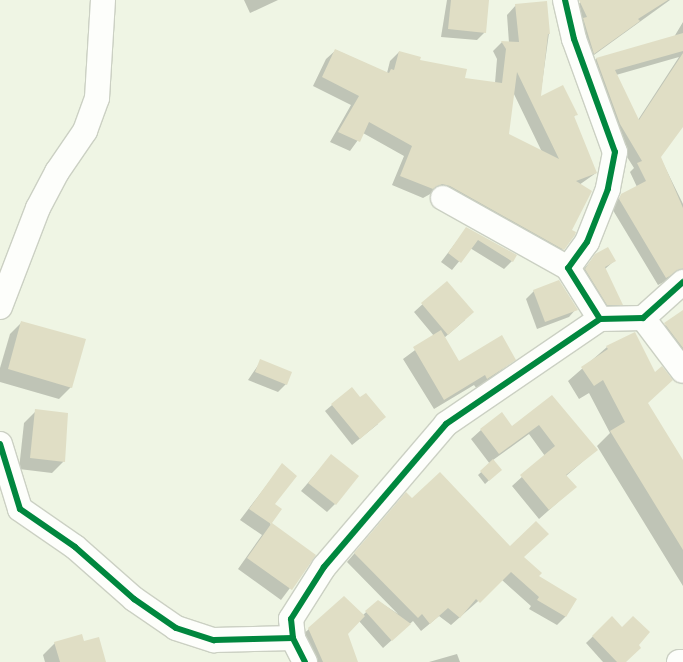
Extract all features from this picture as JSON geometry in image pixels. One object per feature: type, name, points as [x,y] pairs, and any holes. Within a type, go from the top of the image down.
[{"type":"street","points":[[0,307],[38,208],[56,172],[84,131],[97,98],[103,0]]},
{"type":"street","points":[[565,0],[574,39],[615,152],[608,189],[587,242],[568,268]]},
{"type":"street","points":[[443,198],[568,268],[600,319]]},
{"type":"street","points":[[305,662],[293,638],[291,619],[324,567],[446,424],[600,319],[643,318],[683,282]]},
{"type":"street","points":[[643,318],[683,371]]},
{"type":"street","points":[[0,444],[20,509],[75,547],[134,599],[176,628],[214,640],[293,638]]},
{"type":"building","points":[[451,0],[489,0],[486,33],[448,29]]},
{"type":"building","points":[[579,0],[668,0],[638,19],[640,21],[594,54],[583,18],[587,17]]},
{"type":"building","points":[[547,1],[550,34],[548,34],[541,96],[563,85],[578,115],[574,116],[597,173],[576,181],[592,191],[572,230],[576,232],[575,235],[564,250],[450,186],[442,184],[433,189],[400,176],[412,146],[369,122],[360,142],[338,132],[359,96],[322,77],[335,49],[389,73],[391,69],[394,70],[399,51],[421,57],[420,60],[467,69],[465,78],[502,83],[506,49],[501,41],[519,42],[515,4]],"holes":[[[517,72],[559,159],[509,134]]]},
{"type":"building","points":[[683,33],[683,51],[615,70],[639,120],[683,53],[683,127],[661,157],[683,208],[683,269],[666,278],[619,199],[621,194],[646,181],[637,163],[642,161],[620,124],[596,58]]},
{"type":"building","points":[[466,227],[517,255],[513,262],[478,240],[461,263],[448,253]]},
{"type":"building","points":[[608,247],[616,261],[605,267],[623,305],[607,305],[585,269],[595,254]]},
{"type":"building","points":[[559,280],[578,310],[545,322],[533,290]]},
{"type":"building","points":[[447,281],[474,312],[448,335],[421,303]]},
{"type":"building","points":[[683,310],[683,348],[664,323]]},
{"type":"building","points":[[21,321],[86,339],[72,388],[8,369]]},
{"type":"building","points":[[441,330],[459,361],[502,335],[516,360],[487,379],[485,375],[444,400],[413,347]]},
{"type":"building","points":[[635,332],[655,372],[662,366],[673,380],[648,403],[683,460],[683,550],[610,431],[625,422],[603,380],[594,386],[581,367],[608,349],[606,346]]},
{"type":"building","points":[[260,359],[292,372],[287,385],[255,372]]},
{"type":"building","points":[[352,387],[360,397],[366,393],[386,417],[360,439],[331,404]]},
{"type":"building","points":[[552,395],[598,450],[566,475],[577,487],[549,510],[520,475],[555,446],[539,425],[499,454],[480,429],[502,412],[512,426]]},
{"type":"building","points":[[35,409],[68,413],[65,462],[30,458]]},
{"type":"building","points":[[331,454],[359,476],[336,505],[308,483]]},
{"type":"building","points":[[493,459],[502,470],[489,481],[480,471]]},
{"type":"building","points":[[282,463],[297,476],[275,504],[282,509],[272,523],[316,555],[292,590],[247,558],[271,524],[249,509]]},
{"type":"building","points":[[440,472],[510,546],[536,521],[549,534],[524,557],[542,573],[539,576],[577,599],[566,617],[537,600],[539,597],[511,572],[480,603],[476,599],[460,618],[448,608],[430,624],[422,614],[418,618],[354,553],[406,492],[412,498]]},
{"type":"building","points":[[344,596],[365,616],[348,634],[358,662],[323,662],[308,628]]},
{"type":"building","points":[[378,600],[411,624],[392,641],[365,611]]},
{"type":"building","points":[[612,616],[622,627],[633,616],[650,632],[639,645],[641,648],[626,662],[617,662],[592,636]]},
{"type":"building","points":[[82,634],[84,641],[99,637],[106,662],[60,662],[54,642]]},
{"type":"cycle path","points":[[565,0],[574,39],[615,152],[608,189],[587,242],[568,268],[600,319]]},
{"type":"cycle path","points":[[305,662],[293,638],[291,619],[324,567],[446,424],[600,319],[643,318],[683,282]]},
{"type":"cycle path","points":[[0,444],[20,509],[75,547],[134,599],[176,628],[214,640],[293,638]]}]
